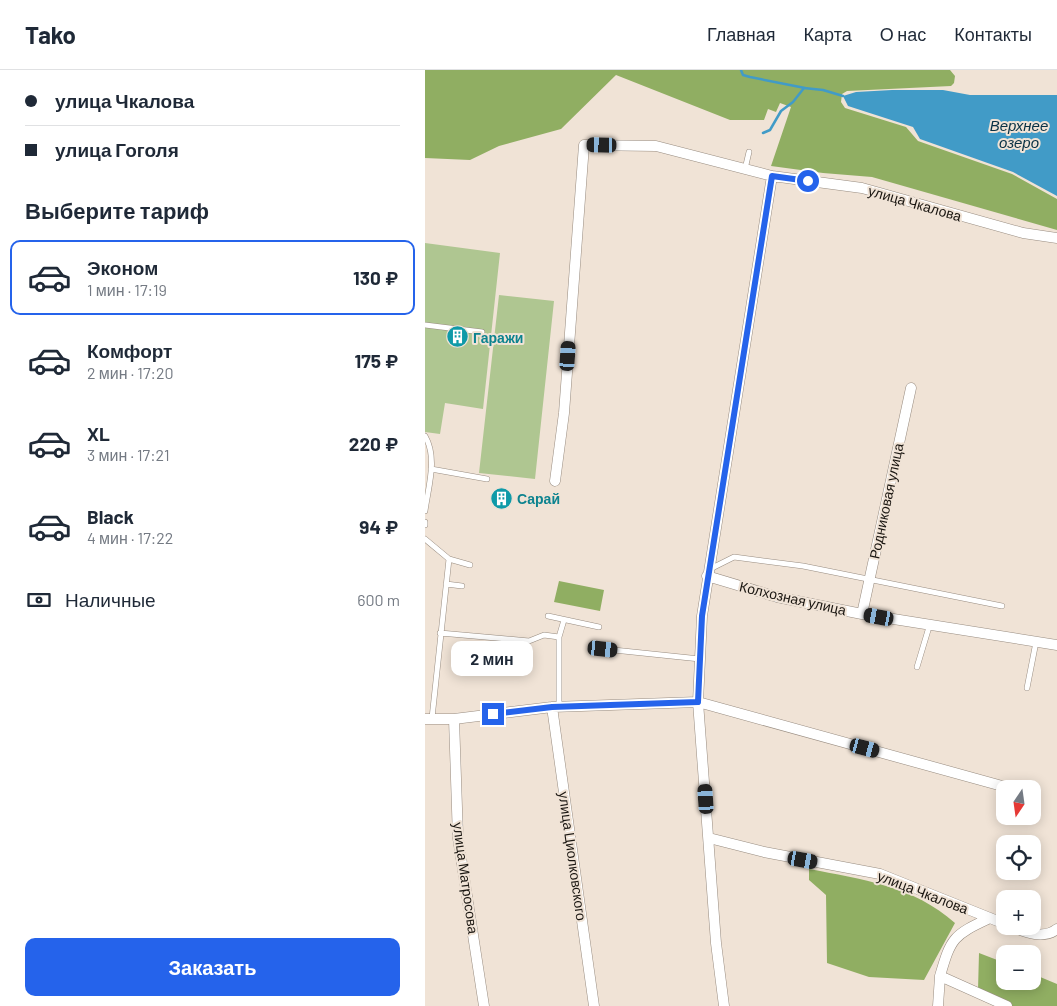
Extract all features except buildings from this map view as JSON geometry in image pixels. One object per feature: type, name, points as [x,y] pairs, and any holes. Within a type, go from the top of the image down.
[{"type":"street","name":"улица Чкалова","points":[[555,481],[564,413],[584,145],[655,146],[772,176],[862,188],[1023,233],[1057,238]]},
{"type":"street","points":[[725,1006],[716,943],[698,702],[702,616],[772,176]]},
{"type":"street","name":"Родниковая улица","points":[[862,614],[911,388]]},
{"type":"street","name":"Колхозная улица","points":[[709,573],[777,597],[929,627],[1057,645]]},
{"type":"street","points":[[429,718],[454,719],[556,707],[698,702],[996,784]]},
{"type":"street","name":"улица Циолковского","points":[[556,707],[594,1006]]},
{"type":"street","name":"улица Матросова","points":[[454,719],[458,838],[484,1006]]},
{"type":"street","name":"улица Чкалова","points":[[709,838],[764,852],[880,874],[996,920]]},
{"type":"street","points":[[937,1006],[940,976],[948,947],[956,937],[967,929],[990,918]]},
{"type":"street","points":[[1041,934],[1052,933],[1057,929]]},
{"type":"street","points":[[940,976],[1007,1006]]},
{"type":"lane","points":[[745,170],[749,152]]},
{"type":"lane","points":[[425,325],[482,332]]},
{"type":"lane","points":[[425,436],[430,447],[431,469],[425,511]]},
{"type":"lane","points":[[431,469],[487,479]]},
{"type":"lane","points":[[425,539],[449,559],[470,565]]},
{"type":"lane","points":[[709,573],[734,557],[870,577],[1002,606]]},
{"type":"lane","points":[[429,718],[449,559]]},
{"type":"lane","points":[[446,584],[462,586]]},
{"type":"lane","points":[[548,616],[599,627]]},
{"type":"lane","points":[[556,707],[559,638],[564,620]]},
{"type":"lane","points":[[917,667],[929,627]]},
{"type":"lane","points":[[440,633],[529,641],[544,635],[559,638]]},
{"type":"lane","points":[[1027,688],[1036,642]]},
{"type":"lane","points":[[603,649],[700,659]]},
{"type":"green space","points":[[425,70],[950,70],[955,76],[954,83],[951,86],[847,91],[842,94],[841,102],[845,108],[906,127],[918,141],[1012,174],[1057,199],[1057,230],[872,177],[771,166],[791,107],[780,103],[776,112],[768,109],[764,120],[730,120],[616,75],[561,129],[499,146],[470,160],[425,158]]},
{"type":"green space","points":[[425,243],[500,253],[483,409],[445,403],[440,434],[425,432]]},
{"type":"green space","points":[[499,295],[554,301],[535,479],[479,473]]},
{"type":"green space","points":[[559,581],[604,590],[600,611],[554,602]]},
{"type":"green space","points":[[809,869],[848,876],[904,892],[939,910],[955,923],[924,980],[869,977],[827,963],[826,895],[809,880]]},
{"type":"green space","points":[[979,953],[996,960],[996,990],[1041,990],[1041,977],[1057,984],[1057,1006],[1004,1006],[978,990]]},
{"type":"water","name":"Верхнее озеро","points":[[943,90],[970,95],[1057,95],[1057,196],[1013,172],[920,139],[913,127],[848,106],[843,96],[856,92]]},
{"type":"waterway","points":[[741,70],[743,75],[750,77],[805,88]]},
{"type":"waterway","points":[[763,133],[770,130],[781,111],[793,102],[804,88],[823,90],[843,96]]},
{"type":"place","name":"Гаражи","points":[[457,337]]},
{"type":"place","name":"Сарай","points":[[501,498]]},
{"type":"route","points":[[493,714],[552,707],[698,702],[702,616],[707,576],[710,569],[772,176],[808,181]]}]
